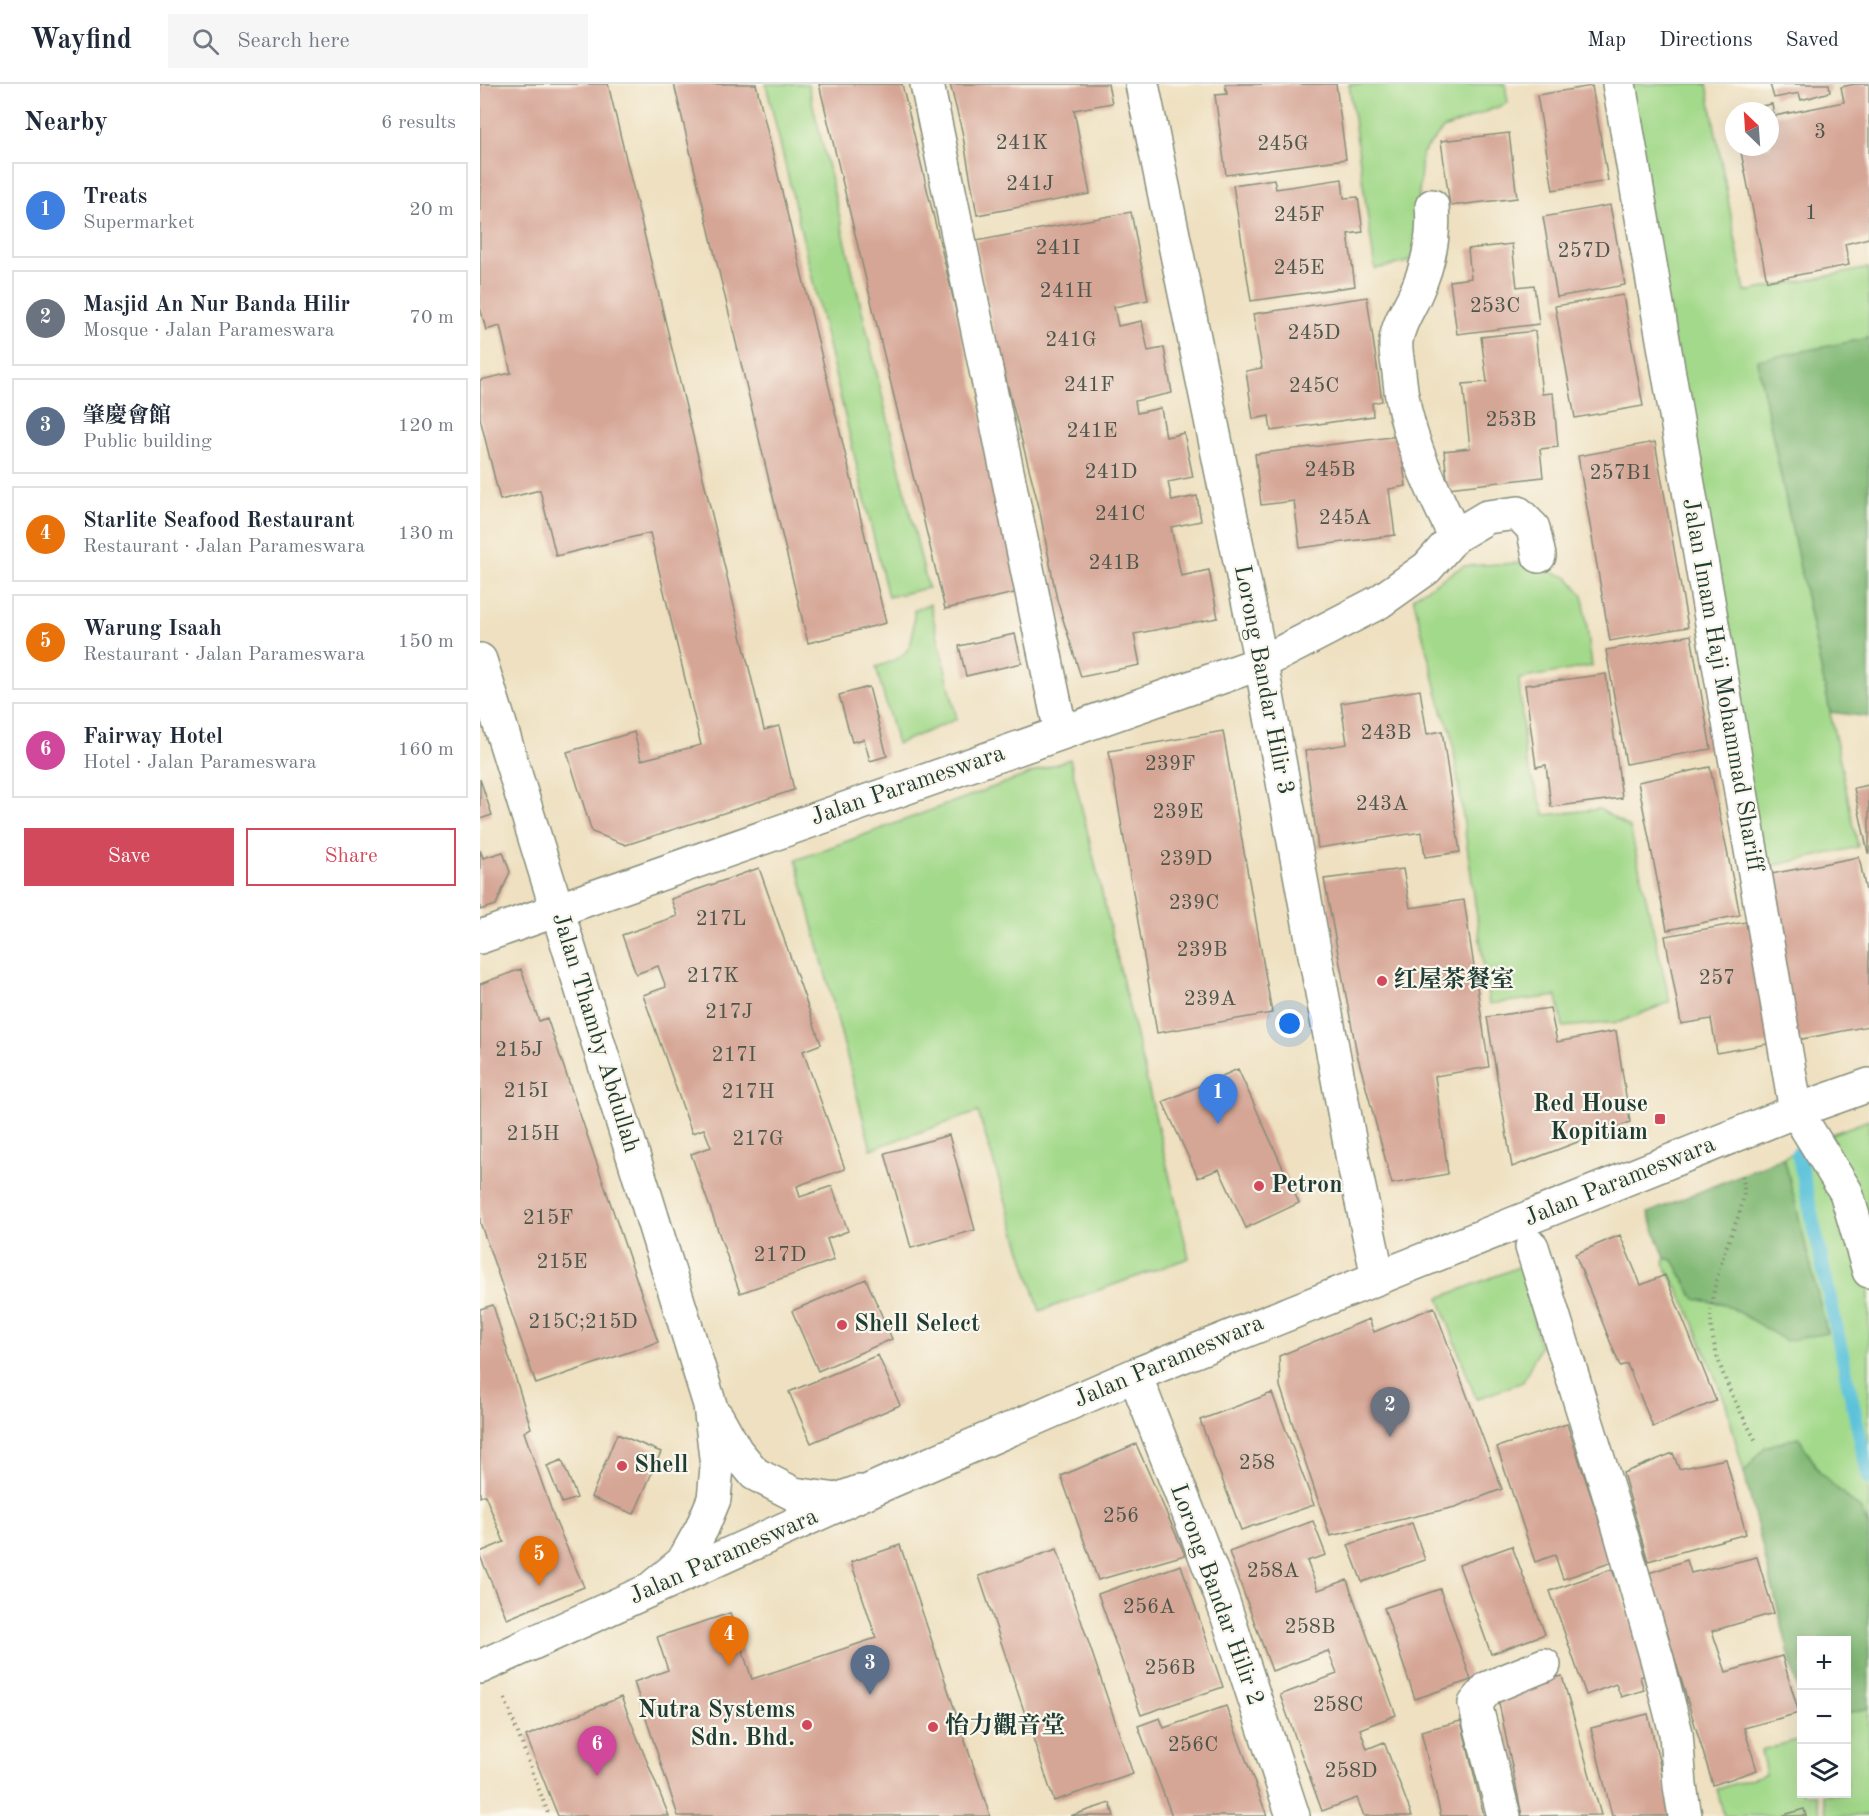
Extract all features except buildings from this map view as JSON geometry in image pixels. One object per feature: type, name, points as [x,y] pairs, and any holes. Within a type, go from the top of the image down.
[{"type":"street","points":[[927,84],[1061,733]]},
{"type":"street","name":"Lorong Bandar Hilir 3","points":[[1142,84],[1261,663],[1353,1160],[1378,1277]]},
{"type":"street","name":"Jalan Imam Haji Mohammad Shariff","points":[[1618,84],[1796,1111],[1846,1192],[1869,1271]]},
{"type":"street","points":[[1431,206],[1434,227],[1430,254],[1416,293],[1403,317],[1396,342],[1401,395],[1409,434],[1422,468],[1455,536]]},
{"type":"street","name":"Jalan Parameswara","points":[[480,937],[1261,663],[1379,602],[1427,568],[1455,536],[1487,517],[1518,513],[1533,528],[1539,556]]},
{"type":"street","name":"Jalan Thamby Abdullah","points":[[480,660],[710,1405],[717,1467],[714,1499],[702,1528],[683,1563],[645,1593]]},
{"type":"street","name":"Jalan Parameswara","points":[[486,1665],[884,1484],[1135,1375],[1796,1111],[1869,1085]]},
{"type":"street","points":[[1532,1247],[1614,1510],[1657,1659],[1676,1733],[1685,1816]]},
{"type":"street","name":"Lorong Bandar Hilir 2","points":[[1135,1375],[1221,1596],[1293,1816]]},
{"type":"street","name":"Jalan Thamby Abdullah","points":[[710,1405],[736,1451],[755,1474],[794,1494],[837,1500],[884,1484]]},
{"type":"street","points":[[1504,1816],[1475,1704],[1488,1688],[1544,1665]]},
{"type":"path","points":[[1729,1138],[1745,1186],[1711,1307],[1713,1332],[1724,1373],[1756,1441]]},
{"type":"path","points":[[486,1665],[549,1816]]},
{"type":"green space","points":[[766,84],[808,84],[928,588],[888,597]]},
{"type":"green space","points":[[1349,84],[1505,84],[1508,103],[1443,129],[1422,154],[1419,194],[1423,240],[1408,262],[1375,269]]},
{"type":"green space","points":[[1627,84],[1707,84],[1745,292],[1869,268],[1869,338],[1757,361],[1858,847],[1762,868]]},
{"type":"green space","points":[[1869,338],[1869,717],[1830,712],[1757,360]]},
{"type":"green space","points":[[1518,563],[1568,577],[1583,595],[1592,666],[1519,679],[1525,758],[1545,815],[1600,809],[1630,828],[1670,1002],[1620,1022],[1563,1027],[1557,996],[1489,1004],[1451,730],[1443,714],[1413,597],[1463,566]]},
{"type":"green space","points":[[930,604],[957,719],[897,744],[876,667],[904,653],[913,633],[914,610]]},
{"type":"green space","points":[[1070,759],[1189,1258],[1040,1311],[978,1112],[871,1149],[796,860]]},
{"type":"green space","points":[[1869,1120],[1869,1527],[1859,1509],[1821,1474],[1798,1437],[1765,1447],[1744,1473],[1726,1404],[1688,1309],[1664,1264],[1665,1258],[1673,1260],[1695,1299],[1725,1304],[1786,1340],[1827,1333],[1784,1157],[1834,1133]]},
{"type":"green space","points":[[1784,1157],[1827,1333],[1786,1341],[1725,1304],[1695,1299],[1673,1260],[1665,1258],[1648,1213]]},
{"type":"green space","points":[[1521,1266],[1540,1346],[1523,1382],[1476,1399],[1439,1298]]},
{"type":"green space","points":[[1798,1437],[1821,1474],[1860,1509],[1869,1527],[1869,1708],[1851,1712],[1851,1636],[1797,1636],[1797,1686],[1744,1473],[1765,1447]]},
{"type":"green space","points":[[1869,1708],[1869,1816],[1827,1816],[1823,1798],[1851,1798],[1851,1712]]},
{"type":"green space","points":[[1797,1740],[1797,1798],[1817,1798],[1821,1816],[1806,1816],[1804,1809],[1781,1816],[1724,1816],[1717,1789],[1766,1774],[1761,1750]]},
{"type":"waterway","points":[[1798,1153],[1869,1478]]},
{"type":"place","name":"红屋茶餐室","points":[[1382,981]]},
{"type":"place","name":"Red House Kopitiam","points":[[1660,1119]]},
{"type":"place","name":"Treats","points":[[1218,1124]]},
{"type":"place","name":"Petron","points":[[1259,1186]]},
{"type":"place","name":"Shell Select","points":[[842,1325]]},
{"type":"place","name":"Masjid An Nur Banda Hilir","points":[[1390,1437]]},
{"type":"place","name":"Shell","points":[[622,1466]]},
{"type":"place","name":"Warung Isaah","points":[[539,1586]]},
{"type":"place","name":"Starlite Seafood Restaurant","points":[[729,1666]]},
{"type":"place","name":"肇慶會館","points":[[870,1695]]},
{"type":"place","name":"Nutra Systems Sdn. Bhd.","points":[[807,1725]]},
{"type":"place","name":"怡力觀音堂","points":[[933,1727]]},
{"type":"place","name":"Fairway Hotel","points":[[597,1776]]}]
